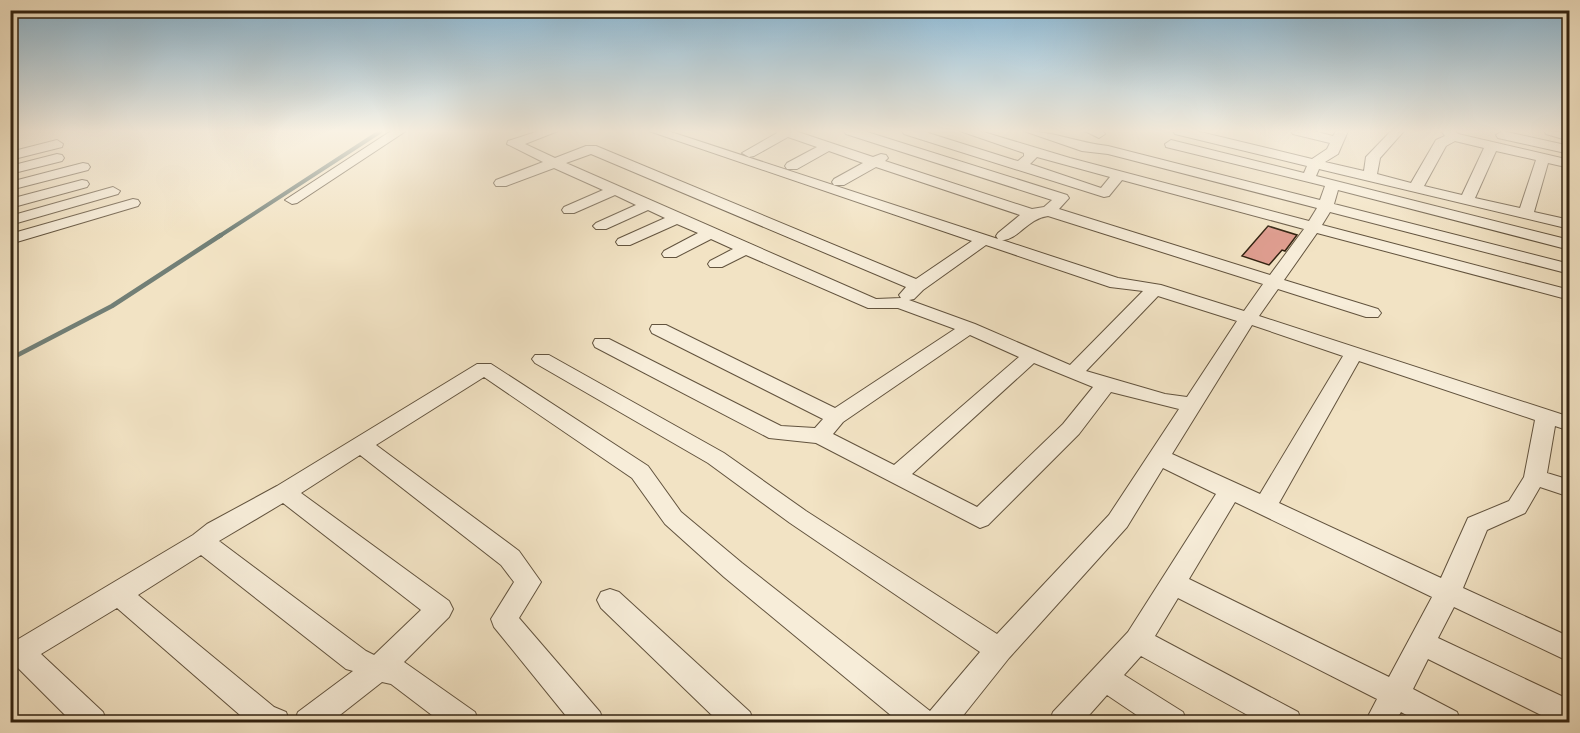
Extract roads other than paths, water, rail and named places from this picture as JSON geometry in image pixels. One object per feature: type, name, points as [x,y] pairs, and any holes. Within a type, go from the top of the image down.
[{"type":"street","points":[[292,200],[346,165]]},
{"type":"street","points":[[501,183],[553,165]]},
{"type":"street","points":[[560,165],[874,304],[900,303],[969,328],[1073,373],[1165,400],[1193,404]]},
{"type":"street","points":[[629,165],[917,286]]},
{"type":"street","points":[[759,165],[1116,283],[1149,287]]},
{"type":"street","points":[[839,182],[868,165]]},
{"type":"street","points":[[883,165],[1031,214],[1049,211],[1372,313]]},
{"type":"street","points":[[958,165],[1062,198],[1049,211]]},
{"type":"street","points":[[1021,165],[1041,174],[1104,193],[1119,176]]},
{"type":"street","points":[[1081,165],[1569,296]]},
{"type":"street","points":[[1166,165],[1569,269]]},
{"type":"street","points":[[1256,165],[1569,245]]},
{"type":"street","points":[[1308,178],[1314,165]]},
{"type":"street","points":[[1324,165],[1569,225]]},
{"type":"street","points":[[1370,176],[1372,165]]},
{"type":"street","points":[[1416,187],[1428,165]]},
{"type":"street","points":[[1467,200],[1482,165]]},
{"type":"street","points":[[1525,215],[1541,165]]},
{"type":"street","points":[[792,166],[1126,275],[1149,287],[1569,424]]},
{"type":"street","points":[[10,186],[83,167]]},
{"type":"street","points":[[10,204],[82,184]]},
{"type":"street","points":[[940,723],[999,650],[1118,521],[1248,318],[1313,227],[1325,207],[1333,184]]},
{"type":"street","points":[[569,210],[614,190]]},
{"type":"street","points":[[10,221],[114,191]]},
{"type":"street","points":[[10,239],[134,203]]},
{"type":"street","points":[[601,226],[647,205]]},
{"type":"street","points":[[1004,236],[1031,214]]},
{"type":"street","points":[[624,242],[677,218]]},
{"type":"street","points":[[670,254],[759,220]]},
{"type":"street","points":[[900,303],[917,286],[984,240]]},
{"type":"street","points":[[716,264],[746,249]]},
{"type":"street","points":[[1073,373],[1149,287]]},
{"type":"street","points":[[820,436],[836,417],[969,328]]},
{"type":"street","points":[[658,329],[836,417]]},
{"type":"street","points":[[602,343],[777,433],[820,436],[980,519],[1071,429],[1106,384]]},
{"type":"street","points":[[1265,506],[1354,353]]},
{"type":"street","points":[[896,476],[1032,355]]},
{"type":"street","points":[[542,359],[716,458],[798,517],[999,650]]},
{"type":"street","points":[[92,723],[16,656],[202,542],[216,530],[285,492],[484,368],[640,472],[673,518],[733,570],[921,723]]},
{"type":"street","points":[[1380,723],[1448,593],[1477,524],[1517,507],[1535,477],[1546,417]]},
{"type":"street","points":[[361,445],[510,558],[528,582],[504,619],[589,723]]},
{"type":"street","points":[[1159,458],[1569,650]]},
{"type":"street","points":[[1535,477],[1569,489]]},
{"type":"street","points":[[1064,723],[1138,640],[1230,491]]},
{"type":"street","points":[[285,492],[340,536],[440,609],[378,669],[309,723]]},
{"type":"street","points":[[202,542],[356,660],[378,669],[398,673],[464,723]]},
{"type":"street","points":[[1173,583],[1395,694],[1446,723]]},
{"type":"street","points":[[119,594],[263,717],[275,723]]},
{"type":"street","points":[[610,600],[739,723]]},
{"type":"street","points":[[1138,640],[1287,723]]},
{"type":"street","points":[[1422,643],[1569,715]]},
{"type":"street","points":[[1104,678],[1172,723]]},
{"type":"waterway","points":[[218,237],[328,165]]},
{"type":"waterway","points":[[10,359],[112,306],[221,235]]}]
